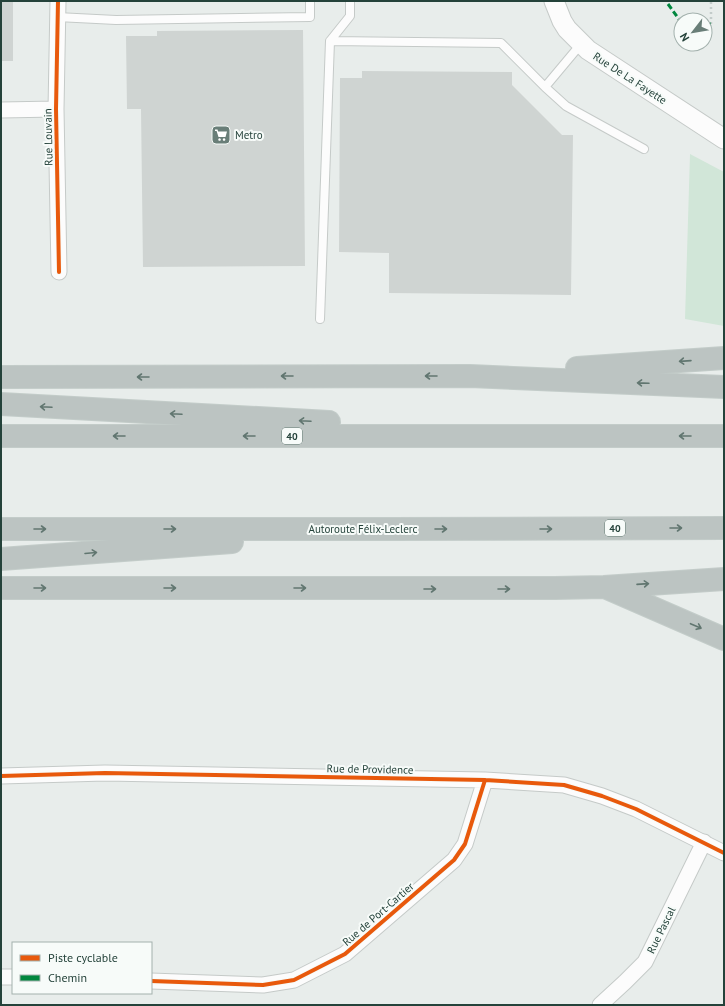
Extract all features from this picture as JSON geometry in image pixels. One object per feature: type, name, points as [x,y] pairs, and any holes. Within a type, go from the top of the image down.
[{"type":"highway","points":[[470,376],[724,358]]},
{"type":"highway","points":[[1,377],[470,376],[724,387]]},
{"type":"highway","points":[[1,404],[582,436]]},
{"type":"highway","name":"40","points":[[1,436],[724,436]]},
{"type":"highway","name":"Autoroute Félix-Leclerc","points":[[1,529],[724,528]]},
{"type":"highway","points":[[1,559],[388,529]]},
{"type":"highway","points":[[1,588],[501,589],[604,587],[724,579]]},
{"type":"highway","points":[[604,587],[724,639]]},
{"type":"street","name":"Rue Louvain","points":[[58,1],[56,109],[60,272]]},
{"type":"street","name":"Rue De La Fayette","points":[[554,1],[562,21],[581,44],[724,139]]},
{"type":"street","points":[[1,110],[56,109]]},
{"type":"street","name":"Rue de Providence","points":[[1,776],[105,773],[485,780],[564,785],[602,796],[636,809],[724,853]]},
{"type":"street","name":"Rue de Port-Cartier","points":[[152,981],[263,985],[294,980],[346,954],[454,860],[465,844],[485,780]]},
{"type":"street","name":"Rue Pascal","points":[[600,1005],[645,962],[704,842]]},
{"type":"street","points":[[1,976],[12,977]]},
{"type":"lane","points":[[57,17],[116,20],[310,16],[310,1]]},
{"type":"lane","points":[[320,320],[330,41],[350,16],[350,1]]},
{"type":"lane","points":[[330,41],[501,43],[566,106],[644,150]]},
{"type":"lane","points":[[545,87],[581,44]]},
{"type":"path","points":[[711,1],[711,12]]},
{"type":"green space","points":[[690,154],[724,172],[724,326],[685,319]]},
{"type":"building","points":[[1,1],[13,1],[13,61],[1,61]]},
{"type":"building","points":[[303,30],[305,266],[143,267],[141,109],[127,109],[126,36],[157,36],[157,31]]},
{"type":"building","points":[[362,71],[512,72],[512,85],[562,135],[573,135],[571,295],[389,293],[389,253],[339,252],[340,78],[362,78]]},
{"type":"marked path","points":[[668,4],[674,12]]},
{"type":"cycle path","points":[[58,1],[56,109],[59,272]]},
{"type":"cycle path","points":[[1,776],[105,773],[485,780],[564,785],[602,796],[636,809],[724,853]]},
{"type":"cycle path","points":[[152,981],[263,985],[294,980],[345,954],[454,860],[465,844],[485,780]]},
{"type":"place","name":"Metro","points":[[221,135]]}]
